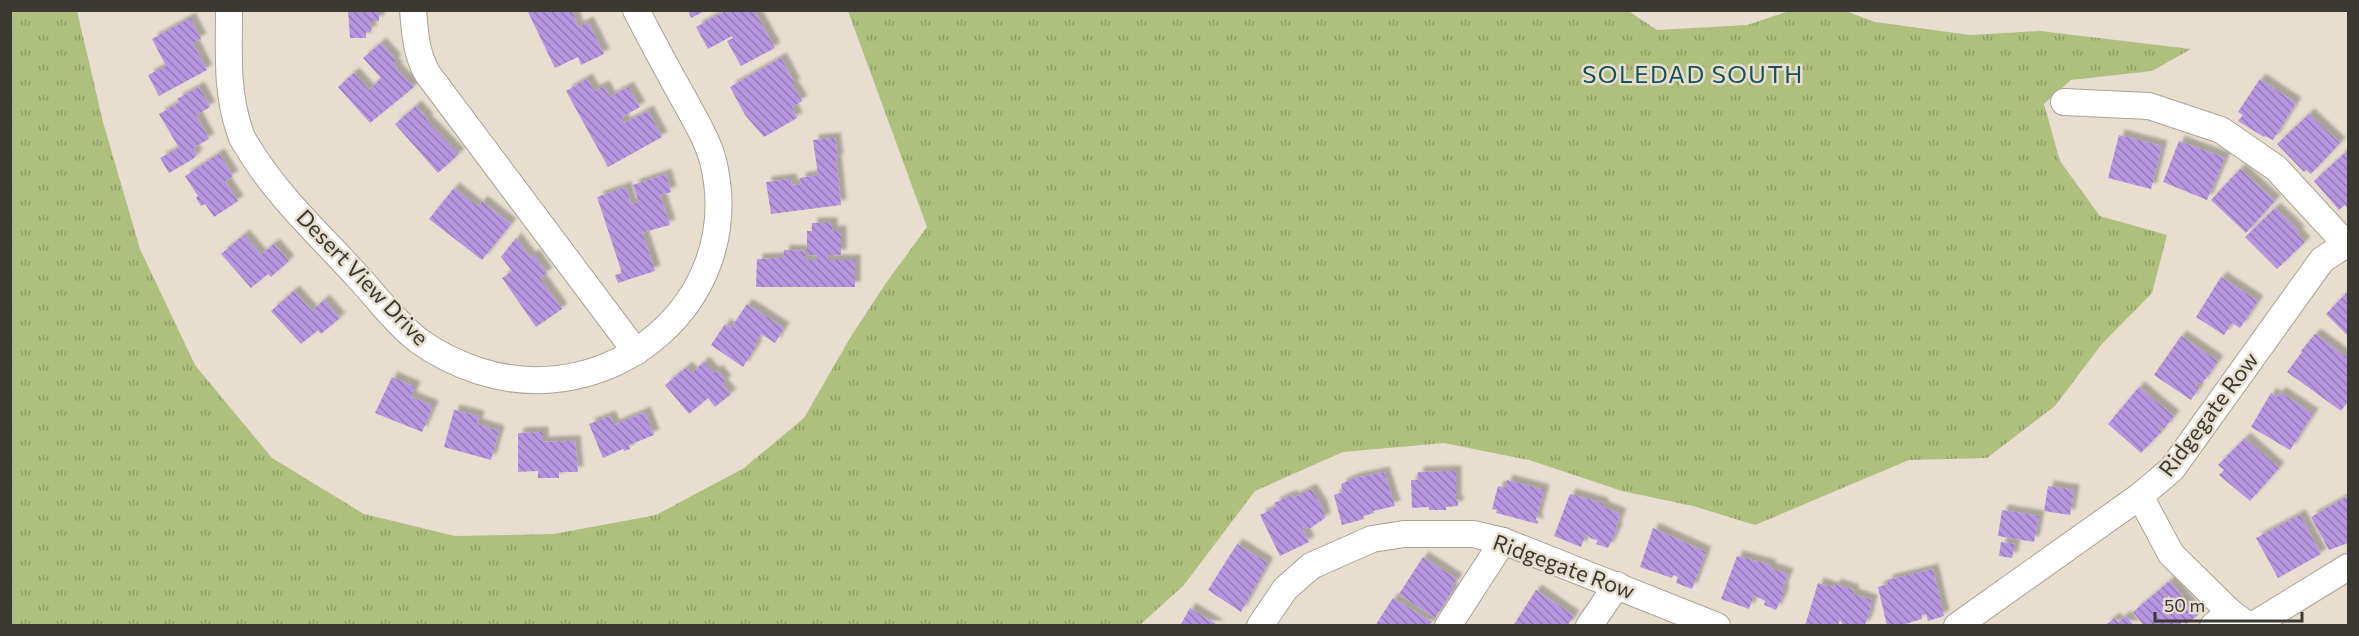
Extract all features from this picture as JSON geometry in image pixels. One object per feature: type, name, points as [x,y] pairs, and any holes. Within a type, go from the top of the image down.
[{"type":"street","name":"Desert View Drive","points":[[229,10],[229,87],[240,135],[267,177],[418,340],[438,353],[470,368],[504,377],[527,379],[572,376],[594,371],[636,352],[670,325],[696,290],[712,250],[719,207],[718,185],[708,143],[636,10]]},
{"type":"street","points":[[413,10],[420,60],[427,73],[636,352]]},
{"type":"street","points":[[2064,102],[2149,106],[2221,130],[2276,168],[2348,244]]},
{"type":"street","name":"Ridgegate Row","points":[[1957,626],[2140,496],[2172,469],[2322,260],[2348,244]]},
{"type":"street","points":[[2140,496],[2171,554],[2236,622],[2349,567]]},
{"type":"street","name":"Ridgegate Row","points":[[1260,626],[1285,589],[1311,566],[1372,539],[1404,534],[1473,534],[1503,541],[1717,626]]},
{"type":"street","points":[[1448,626],[1503,541]]},
{"type":"street","points":[[1589,626],[1617,585]]},
{"type":"green space","points":[[1627,10],[1657,30],[1747,25],[1789,11],[1843,10],[1875,22],[1970,35],[2040,31],[2191,49],[2152,71],[2071,80],[2044,104],[2060,161],[2100,216],[2167,235],[2152,293],[2101,345],[2055,406],[1987,458],[1909,460],[1755,525],[1693,506],[1622,491],[1529,460],[1444,443],[1343,452],[1255,491],[1184,585],[1140,625],[11,626],[10,11],[77,11],[103,122],[140,249],[195,365],[272,458],[364,514],[455,536],[554,534],[656,515],[744,468],[804,418],[850,338],[927,227],[848,11]]},
{"type":"building","points":[[348,10],[379,10],[379,21],[371,21],[371,32],[366,32],[366,38],[350,38]]},
{"type":"building","points":[[527,10],[572,10],[578,27],[588,22],[604,54],[581,65],[578,57],[555,68]]},
{"type":"building","points":[[688,10],[707,10],[691,18]]},
{"type":"building","points":[[727,10],[754,10],[775,48],[741,66],[727,41],[733,38],[732,36],[708,49],[696,27]]},
{"type":"building","points":[[190,18],[201,39],[193,43],[207,70],[159,96],[148,75],[166,66],[152,39]]},
{"type":"building","points":[[381,43],[396,60],[393,63],[398,68],[396,69],[414,87],[370,123],[338,87],[354,73],[369,90],[381,78],[363,58]]},
{"type":"building","points":[[781,58],[795,84],[792,85],[802,101],[792,107],[797,118],[764,137],[745,115],[730,87]]},
{"type":"building","points":[[587,79],[594,91],[604,86],[610,97],[628,87],[640,107],[622,117],[625,123],[648,111],[662,137],[608,167],[566,91]]},
{"type":"building","points":[[2260,79],[2296,103],[2273,140],[2238,121],[2243,115],[2238,112]]},
{"type":"building","points":[[199,87],[210,107],[196,115],[209,139],[193,148],[197,155],[193,159],[169,173],[160,158],[179,148],[159,114],[179,103],[177,99]]},
{"type":"building","points":[[416,106],[428,119],[426,120],[459,154],[438,173],[395,124]]},
{"type":"building","points":[[2309,114],[2340,143],[2311,174],[2306,170],[2304,172],[2277,144]]},
{"type":"building","points":[[2119,135],[2162,146],[2151,189],[2108,178]]},
{"type":"building","points":[[835,138],[841,205],[771,214],[766,182],[791,179],[792,185],[801,184],[800,178],[818,175],[813,140]]},
{"type":"building","points":[[2179,141],[2225,158],[2207,200],[2163,182]]},
{"type":"building","points":[[2347,151],[2348,209],[2345,205],[2339,210],[2314,181]]},
{"type":"building","points":[[219,154],[233,176],[225,181],[238,201],[214,217],[205,204],[201,206],[196,198],[198,196],[185,176]]},
{"type":"building","points":[[2240,169],[2275,201],[2246,233],[2211,200]]},
{"type":"building","points":[[666,174],[671,192],[660,195],[670,225],[637,234],[643,234],[655,271],[618,283],[615,275],[622,273],[597,197],[626,187],[631,204],[639,202],[633,185]]},
{"type":"building","points":[[454,188],[478,207],[482,201],[511,224],[482,260],[429,219]]},
{"type":"building","points":[[2275,208],[2292,224],[2299,232],[2297,234],[2305,242],[2277,269],[2245,237]]},
{"type":"building","points":[[812,223],[832,223],[832,231],[841,231],[841,255],[828,255],[828,260],[855,260],[855,287],[756,287],[757,259],[783,258],[784,250],[805,251],[805,260],[817,260],[817,255],[807,255],[807,231],[812,231]]},
{"type":"building","points":[[244,235],[261,255],[274,244],[289,261],[271,277],[268,274],[251,288],[221,254]]},
{"type":"building","points":[[516,238],[530,257],[534,255],[547,273],[540,278],[562,309],[536,327],[502,278],[512,271],[501,257]]},
{"type":"building","points":[[2221,277],[2258,301],[2240,328],[2232,323],[2224,335],[2196,317]]},
{"type":"building","points":[[294,291],[312,311],[324,300],[340,318],[321,334],[318,330],[301,344],[271,311]]},
{"type":"building","points":[[2348,291],[2348,336],[2326,314]]},
{"type":"building","points":[[747,304],[784,328],[775,343],[761,334],[743,367],[711,345],[725,324],[731,328]]},
{"type":"building","points":[[2315,334],[2348,358],[2348,401],[2341,411],[2287,372]]},
{"type":"building","points":[[2181,336],[2218,361],[2202,384],[2198,382],[2195,386],[2199,388],[2191,400],[2154,375]]},
{"type":"building","points":[[704,362],[714,373],[717,370],[726,381],[722,384],[731,394],[715,407],[708,398],[689,414],[665,385],[687,367],[692,373]]},
{"type":"building","points":[[392,377],[415,387],[411,397],[433,406],[422,432],[375,413]]},
{"type":"building","points":[[2139,387],[2174,416],[2164,429],[2160,425],[2158,427],[2162,431],[2141,453],[2108,424]]},
{"type":"building","points":[[2280,392],[2313,414],[2290,450],[2251,427],[2271,393],[2277,397]]},
{"type":"building","points":[[454,410],[479,416],[477,424],[499,431],[491,460],[444,447]]},
{"type":"building","points":[[645,412],[654,435],[629,445],[630,449],[624,451],[623,449],[603,458],[589,424],[610,416],[614,425]]},
{"type":"building","points":[[543,432],[543,442],[575,441],[578,472],[559,472],[559,478],[538,478],[538,471],[518,472],[518,433]]},
{"type":"building","points":[[2245,438],[2279,468],[2250,501],[2219,475],[2224,470],[2218,465]]},
{"type":"building","points":[[1456,471],[1458,506],[1446,507],[1446,510],[1429,510],[1429,507],[1412,508],[1411,480],[1418,480],[1418,472]]},
{"type":"building","points":[[1384,472],[1395,506],[1373,511],[1374,513],[1363,516],[1364,519],[1342,525],[1334,495],[1343,492],[1341,484],[1355,478]]},
{"type":"building","points":[[1507,480],[1544,490],[1536,520],[1538,524],[1496,513],[1497,510],[1492,509],[1498,486],[1505,488]]},
{"type":"building","points":[[2048,486],[2074,490],[2070,515],[2044,511]]},
{"type":"building","points":[[1311,489],[1322,506],[1325,518],[1309,529],[1302,527],[1309,542],[1280,556],[1260,515],[1276,507],[1274,503],[1292,495],[1293,498]]},
{"type":"building","points":[[1570,494],[1602,503],[1604,507],[1621,514],[1616,526],[1617,530],[1608,548],[1596,544],[1598,540],[1586,534],[1581,547],[1554,536]]},
{"type":"building","points":[[2348,496],[2348,543],[2329,550],[2311,517]]},
{"type":"building","points":[[2002,510],[2039,516],[2034,542],[1998,536]]},
{"type":"building","points":[[2300,515],[2321,554],[2278,578],[2256,538]]},
{"type":"building","points":[[1653,528],[1706,552],[1692,589],[1676,583],[1678,577],[1673,575],[1672,578],[1640,567]]},
{"type":"building","points":[[2001,542],[2015,544],[2012,558],[1999,556]]},
{"type":"building","points":[[1237,544],[1268,563],[1241,612],[1208,590]]},
{"type":"building","points":[[1737,556],[1771,565],[1770,568],[1788,574],[1783,587],[1783,595],[1776,610],[1764,605],[1765,601],[1754,595],[1749,609],[1721,599]]},
{"type":"building","points":[[1423,557],[1457,579],[1451,588],[1453,590],[1435,618],[1399,594]]},
{"type":"building","points":[[1933,569],[1944,616],[1928,621],[1926,614],[1921,615],[1922,619],[1898,626],[1887,626],[1878,587],[1888,584],[1887,580]]},
{"type":"building","points":[[2170,581],[2198,615],[2186,624],[2183,621],[2181,626],[2144,626],[2133,612]]},
{"type":"building","points":[[1818,583],[1834,588],[1835,584],[1851,589],[1854,591],[1853,594],[1872,600],[1864,626],[1843,626],[1840,619],[1838,626],[1805,626]]},
{"type":"building","points":[[1536,590],[1574,616],[1567,626],[1513,626]]},
{"type":"building","points":[[1393,598],[1432,622],[1429,626],[1375,626]]},
{"type":"building","points":[[1190,608],[1219,626],[1180,626]]},
{"type":"building","points":[[2126,616],[2134,626],[2105,626],[2114,618],[2118,622]]},
{"type":"district","name":"SOLEDAD SOUTH","points":[[1693,73]]}]
